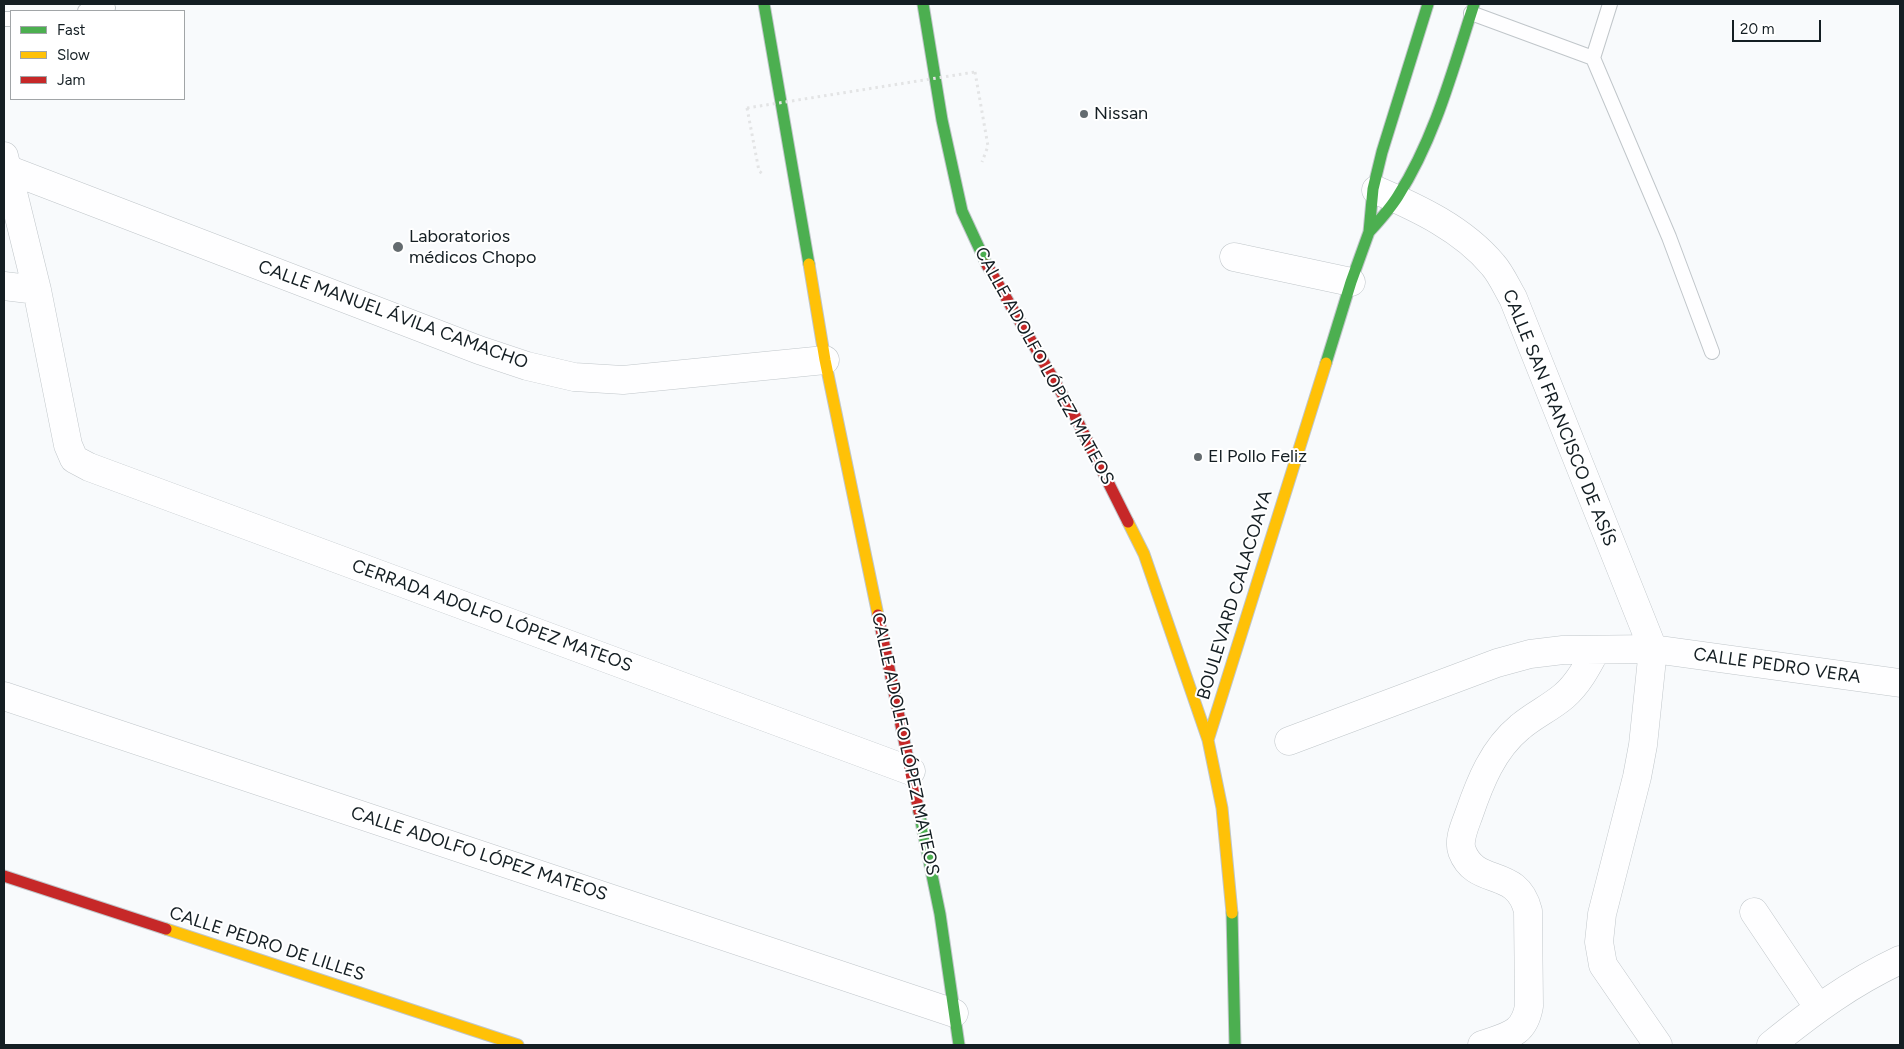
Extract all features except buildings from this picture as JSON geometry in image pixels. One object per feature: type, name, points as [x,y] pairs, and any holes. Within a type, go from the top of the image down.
[{"type":"main road","name":"CALLE ADOLFO LÓPEZ MATEOS","points":[[764,4],[825,360],[940,914],[959,1045]]},
{"type":"main road","name":"CALLE ADOLFO LÓPEZ MATEOS","points":[[923,4],[942,120],[962,211],[988,268],[1075,416],[1144,554],[1208,740],[1222,808],[1232,899],[1235,1045]]},
{"type":"main road","name":"BOULEVARD CALACOAYA","points":[[1369,232],[1385,194],[1382,152],[1406,87],[1428,4]]},
{"type":"main road","name":"BOULEVARD CALACOAYA","points":[[1208,740],[1351,282],[1369,232],[1385,194],[1416,166],[1438,99],[1473,8]]},
{"type":"main road","name":"CALLE PEDRO DE LILLES","points":[[4,876],[518,1045]]},
{"type":"street","name":"CALLE MANUEL ÁVILA CAMACHO","points":[[5,163],[479,350],[527,366],[574,378],[623,380],[825,360]]},
{"type":"street","points":[[4,286],[37,290],[5,163]]},
{"type":"street","name":"CALLE SAN FRANCISCO DE ASÍS","points":[[1385,194],[1430,216],[1464,237],[1494,266],[1513,298],[1653,649],[1643,745],[1637,777],[1602,914],[1599,942],[1604,965],[1658,1045]]},
{"type":"street","points":[[1234,257],[1351,282]]},
{"type":"street","name":"CERRADA ADOLFO LÓPEZ MATEOS","points":[[37,290],[68,445],[74,459],[89,467],[911,771]]},
{"type":"street","points":[[1289,741],[1497,663],[1530,654],[1563,650],[1653,649]]},
{"type":"street","name":"CALLE PEDRO VERA","points":[[1653,649],[1900,683]]},
{"type":"street","points":[[1482,1045],[1510,1035],[1520,1028],[1527,1018],[1529,1006],[1528,911],[1525,899],[1518,889],[1508,882],[1481,872],[1468,863],[1461,849],[1462,833],[1478,787],[1496,753],[1519,727],[1564,696],[1584,674],[1596,650]]},
{"type":"street","name":"CALLE ADOLFO LÓPEZ MATEOS","points":[[4,696],[954,1012]]},
{"type":"street","points":[[1754,912],[1818,1007]]},
{"type":"street","points":[[1771,1045],[1818,1007],[1870,974],[1900,960]]},
{"type":"lane","points":[[1610,4],[1593,58],[1669,237],[1712,352]]},
{"type":"lane","points":[[93,10],[108,8]]},
{"type":"lane","points":[[1473,8],[1593,58]]},
{"type":"path","points":[[759,170],[747,108],[975,72],[988,146]]},
{"type":"traffic: fast","points":[[764,4],[809,264]]},
{"type":"traffic: fast","points":[[923,4],[942,120],[962,211],[987,265]]},
{"type":"traffic: fast","points":[[1326,363],[1351,282],[1369,232],[1373,189],[1382,152],[1428,4]]},
{"type":"traffic: fast","points":[[1369,232],[1395,201],[1423,151],[1442,103],[1474,4]]},
{"type":"traffic: fast","points":[[919,812],[940,914],[959,1045]]},
{"type":"traffic: fast","points":[[1232,913],[1235,1045]]},
{"type":"traffic: slow","points":[[809,264],[825,360],[878,615]]},
{"type":"traffic: slow","points":[[1208,740],[1326,363]]},
{"type":"traffic: slow","points":[[1128,522],[1144,554],[1208,740],[1222,808],[1232,913]]},
{"type":"traffic: slow","points":[[166,929],[518,1045]]},
{"type":"traffic: jam","points":[[987,265],[1075,416],[1128,522]]},
{"type":"traffic: jam","points":[[878,615],[919,812]]},
{"type":"traffic: jam","points":[[4,876],[166,929]]},
{"type":"place","name":"Nissan","points":[[1084,114]]},
{"type":"place","name":"Laboratorios médicos Chopo","points":[[398,247]]},
{"type":"place","name":"El Pollo Feliz","points":[[1198,457]]}]
